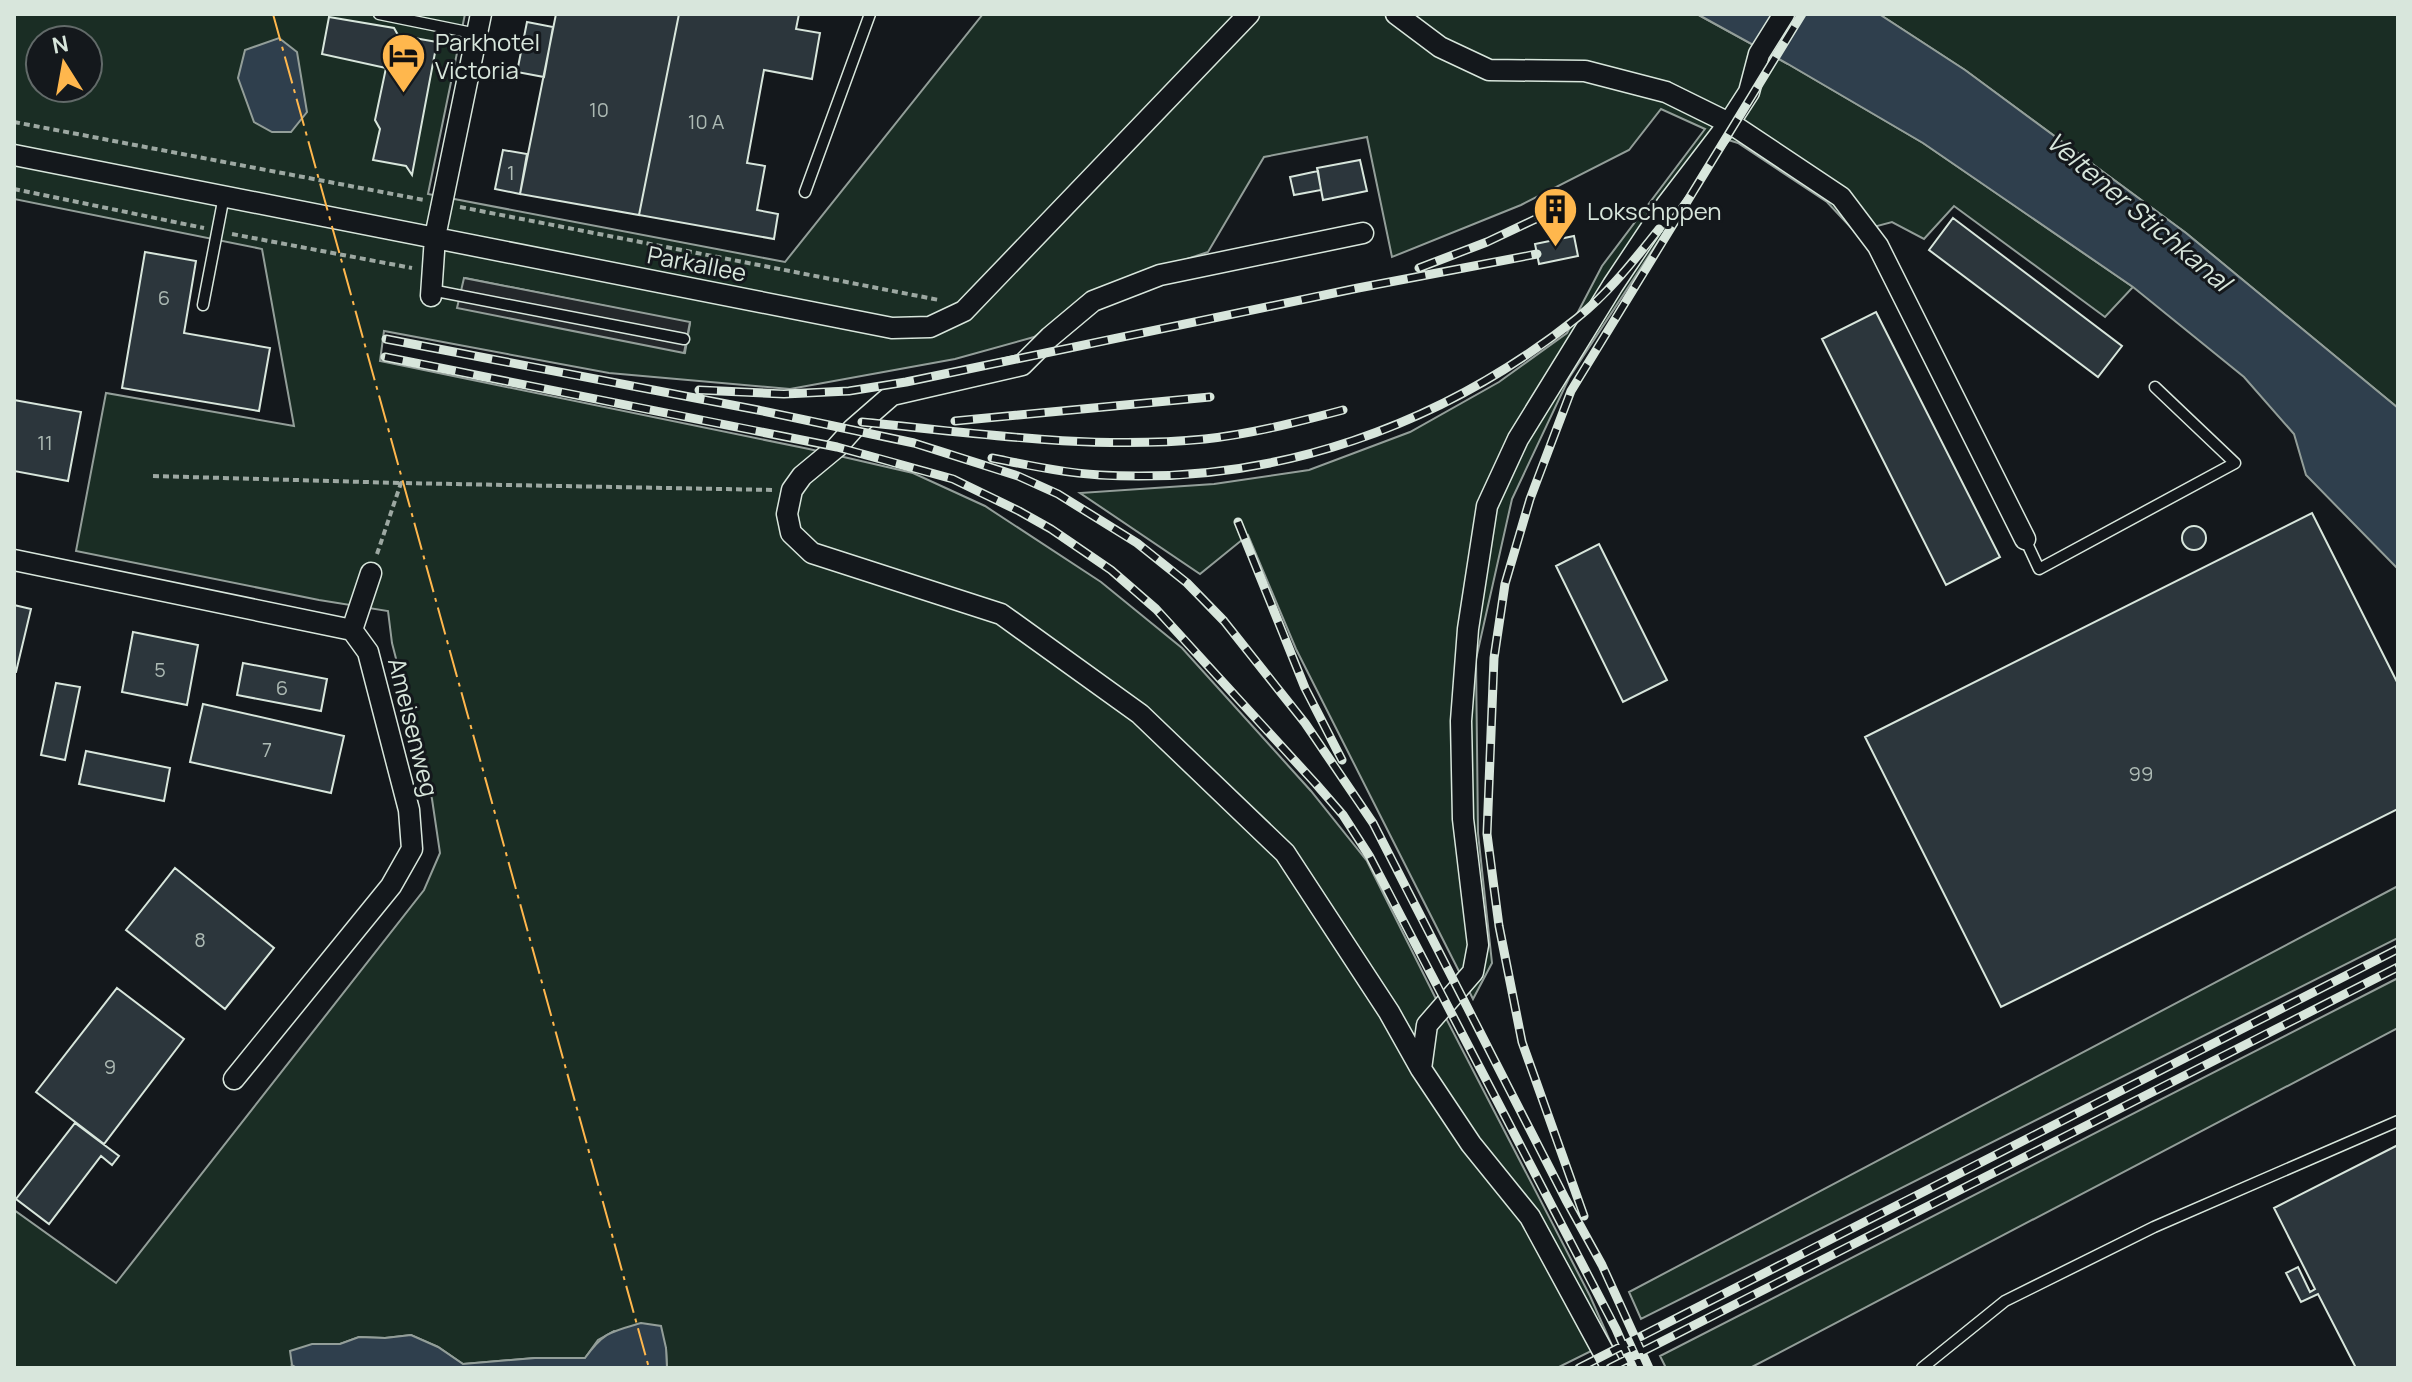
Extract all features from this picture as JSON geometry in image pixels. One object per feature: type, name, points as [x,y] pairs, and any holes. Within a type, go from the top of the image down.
[{"type":"street","name":"Parkallee","points":[[14,155],[892,328],[930,327],[964,311],[1249,14]]},
{"type":"street","points":[[1396,14],[1440,47],[1489,70],[1585,71],[1666,92],[1729,123],[1841,197],[1878,246],[2025,539]]},
{"type":"street","points":[[1421,1069],[1427,1025],[1473,972],[1478,945],[1463,819],[1461,721],[1468,629],[1487,506],[1518,439],[1613,285],[1667,204],[1749,92],[1759,54],[1784,14]]},
{"type":"street","points":[[431,293],[435,237],[479,24]]},
{"type":"street","points":[[1363,233],[1160,275],[1093,301],[1022,365],[892,395],[802,476],[792,490],[787,514],[791,533],[812,553],[1001,614],[1140,714],[1285,853],[1471,1144],[1530,1217],[1612,1368]]},
{"type":"street","points":[[14,560],[352,630],[371,573]]},
{"type":"street","name":"Ameisenweg","points":[[234,1079],[391,886],[412,849],[409,810],[368,652],[352,630]]},
{"type":"lane","points":[[379,14],[479,24]]},
{"type":"lane","points":[[805,192],[870,14]]},
{"type":"lane","points":[[203,305],[224,196]]},
{"type":"lane","points":[[431,293],[684,339]]},
{"type":"lane","points":[[2025,539],[2039,569],[2235,463],[2155,387]]},
{"type":"lane","points":[[1922,1368],[2005,1301],[2154,1227],[2398,1121]]},
{"type":"path","points":[[14,122],[948,302]]},
{"type":"path","points":[[153,476],[792,490]]},
{"type":"path","points":[[371,573],[401,483]]},
{"type":"green space","points":[[14,14],[465,14],[428,194],[785,262],[983,14],[1697,14],[1923,143],[2133,287],[2105,317],[1954,206],[1924,239],[1892,222],[1855,232],[1827,202],[1738,143],[1725,139],[1569,378],[1512,499],[1476,659],[1478,833],[1492,963],[1473,999],[1296,649],[1248,535],[1200,574],[1080,493],[1214,484],[1309,470],[1410,432],[1499,382],[1567,333],[1602,266],[1705,129],[1661,109],[1629,150],[1521,205],[1392,257],[1367,137],[1264,157],[1208,252],[1102,287],[1034,337],[955,359],[790,389],[609,373],[384,331],[380,361],[913,473],[985,506],[1101,582],[1182,648],[1311,791],[1367,861],[1590,1296],[1622,1368],[1601,1368],[1591,1351],[1557,1368],[667,1368],[666,1348],[614,1331],[598,1340],[585,1358],[535,1358],[463,1364],[438,1347],[411,1335],[359,1337],[328,1345],[292,1365],[297,1368],[14,1368],[14,1210],[116,1283],[424,890],[440,853],[432,799],[392,643],[388,611],[76,551],[106,393],[294,426],[262,249],[14,199]],"holes":[[[465,278],[690,323],[685,353]]]},
{"type":"green space","points":[[1879,14],[2398,14],[2398,408],[2186,233],[1965,70]]},
{"type":"green space","points":[[2398,886],[2398,938],[1641,1319],[1629,1292]]},
{"type":"green space","points":[[2398,978],[2398,1028],[1750,1368],[1666,1368],[1660,1356]]},
{"type":"shaded area","points":[[464,278],[690,322],[684,353],[457,308]]},
{"type":"water","name":"Veltener Stichkanal","points":[[1697,14],[1879,14],[1965,70],[2186,233],[2398,408],[2398,569],[2306,475],[2294,434],[2244,377],[2133,287],[1923,143]]},
{"type":"water","points":[[279,38],[297,52],[307,112],[291,132],[272,132],[254,122],[238,78],[245,50]]},
{"type":"water","points":[[641,1323],[661,1326],[667,1368],[297,1368],[292,1365],[290,1351],[312,1344],[340,1344],[359,1337],[411,1335],[438,1347],[463,1364],[535,1358],[585,1358],[608,1334]]},
{"type":"building","points":[[556,14],[679,14],[639,215],[520,194]]},
{"type":"building","points":[[679,14],[799,14],[796,29],[820,33],[812,79],[764,70],[747,163],[765,166],[757,210],[778,214],[774,239],[639,215]]},
{"type":"building","name":"Parkhotel Victoria","points":[[329,17],[394,28],[398,35],[437,42],[412,175],[406,166],[373,160],[380,129],[375,120],[386,68],[322,54]]},
{"type":"building","points":[[527,22],[553,27],[544,77],[517,72]]},
{"type":"building","points":[[503,150],[527,154],[520,194],[495,189]]},
{"type":"building","points":[[1360,160],[1367,191],[1323,200],[1317,168]]},
{"type":"building","points":[[1318,171],[1321,190],[1294,195],[1290,177]]},
{"type":"building","points":[[1953,218],[2122,346],[2098,377],[1929,250]]},
{"type":"building","name":"Lokschppen","points":[[1574,236],[1578,256],[1539,264],[1535,244]]},
{"type":"building","points":[[145,252],[196,261],[184,333],[270,348],[259,411],[122,388]]},
{"type":"building","points":[[1876,312],[2000,557],[1946,585],[1822,339]]},
{"type":"building","points":[[14,400],[81,412],[68,481],[14,471]]},
{"type":"building","points":[[2312,513],[2398,684],[2398,809],[2001,1007],[1865,737]]},
{"type":"building","points":[[2194,526],[2202,530],[2206,538],[2202,546],[2194,550],[2186,546],[2182,538],[2186,530]]},
{"type":"building","points":[[1599,544],[1667,680],[1623,702],[1556,566]]},
{"type":"building","points":[[14,605],[31,609],[16,672],[14,672]]},
{"type":"building","points":[[133,632],[198,645],[187,705],[122,692]]},
{"type":"building","points":[[243,663],[327,679],[321,711],[237,695]]},
{"type":"building","points":[[56,683],[80,687],[65,760],[41,755]]},
{"type":"building","points":[[203,704],[344,736],[331,793],[190,762]]},
{"type":"building","points":[[86,751],[170,768],[164,801],[79,784]]},
{"type":"building","points":[[175,868],[274,948],[225,1009],[126,930]]},
{"type":"building","points":[[117,988],[184,1039],[104,1144],[36,1092]]},
{"type":"building","points":[[75,1123],[119,1156],[112,1165],[101,1156],[49,1224],[16,1199]]},
{"type":"building","points":[[2398,1145],[2398,1368],[2356,1368],[2318,1294],[2301,1302],[2286,1273],[2298,1267],[2310,1292],[2315,1289],[2274,1208]]},
{"type":"railway","points":[[1584,1216],[1522,1042],[1499,926],[1487,834],[1494,658],[1505,584],[1530,499],[1571,391],[1802,14]]},
{"type":"railway","points":[[1419,268],[1487,242],[1561,207]]},
{"type":"railway","points":[[992,458],[1086,474],[1165,476],[1229,470],[1292,458],[1353,441],[1412,418],[1470,390],[1525,356],[1600,298],[1659,229]]},
{"type":"railway","points":[[699,390],[784,394],[849,391],[906,382],[1537,254]]},
{"type":"railway","points":[[386,339],[914,443],[1018,476],[1058,494],[1137,543],[1187,583],[1224,621],[1305,723],[1373,823],[1602,1265],[1649,1368]]},
{"type":"railway","points":[[385,357],[837,447],[953,479],[1051,529],[1111,570],[1156,609],[1343,815],[1370,857],[1616,1329],[1633,1368]]},
{"type":"railway","points":[[955,421],[1210,397]]},
{"type":"railway","points":[[862,422],[1033,439],[1162,442],[1240,434],[1343,410]]},
{"type":"railway","points":[[1238,522],[1305,688],[1342,760]]},
{"type":"railway","points":[[1579,1368],[2398,949]]},
{"type":"railway","points":[[1610,1368],[2398,967]]},
{"type":"power","points":[[273,14],[649,1368]]},
{"type":"place","name":"Parkhotel Victoria","points":[[404,94]]},
{"type":"place","name":"Lokschppen","points":[[1556,249]]}]
